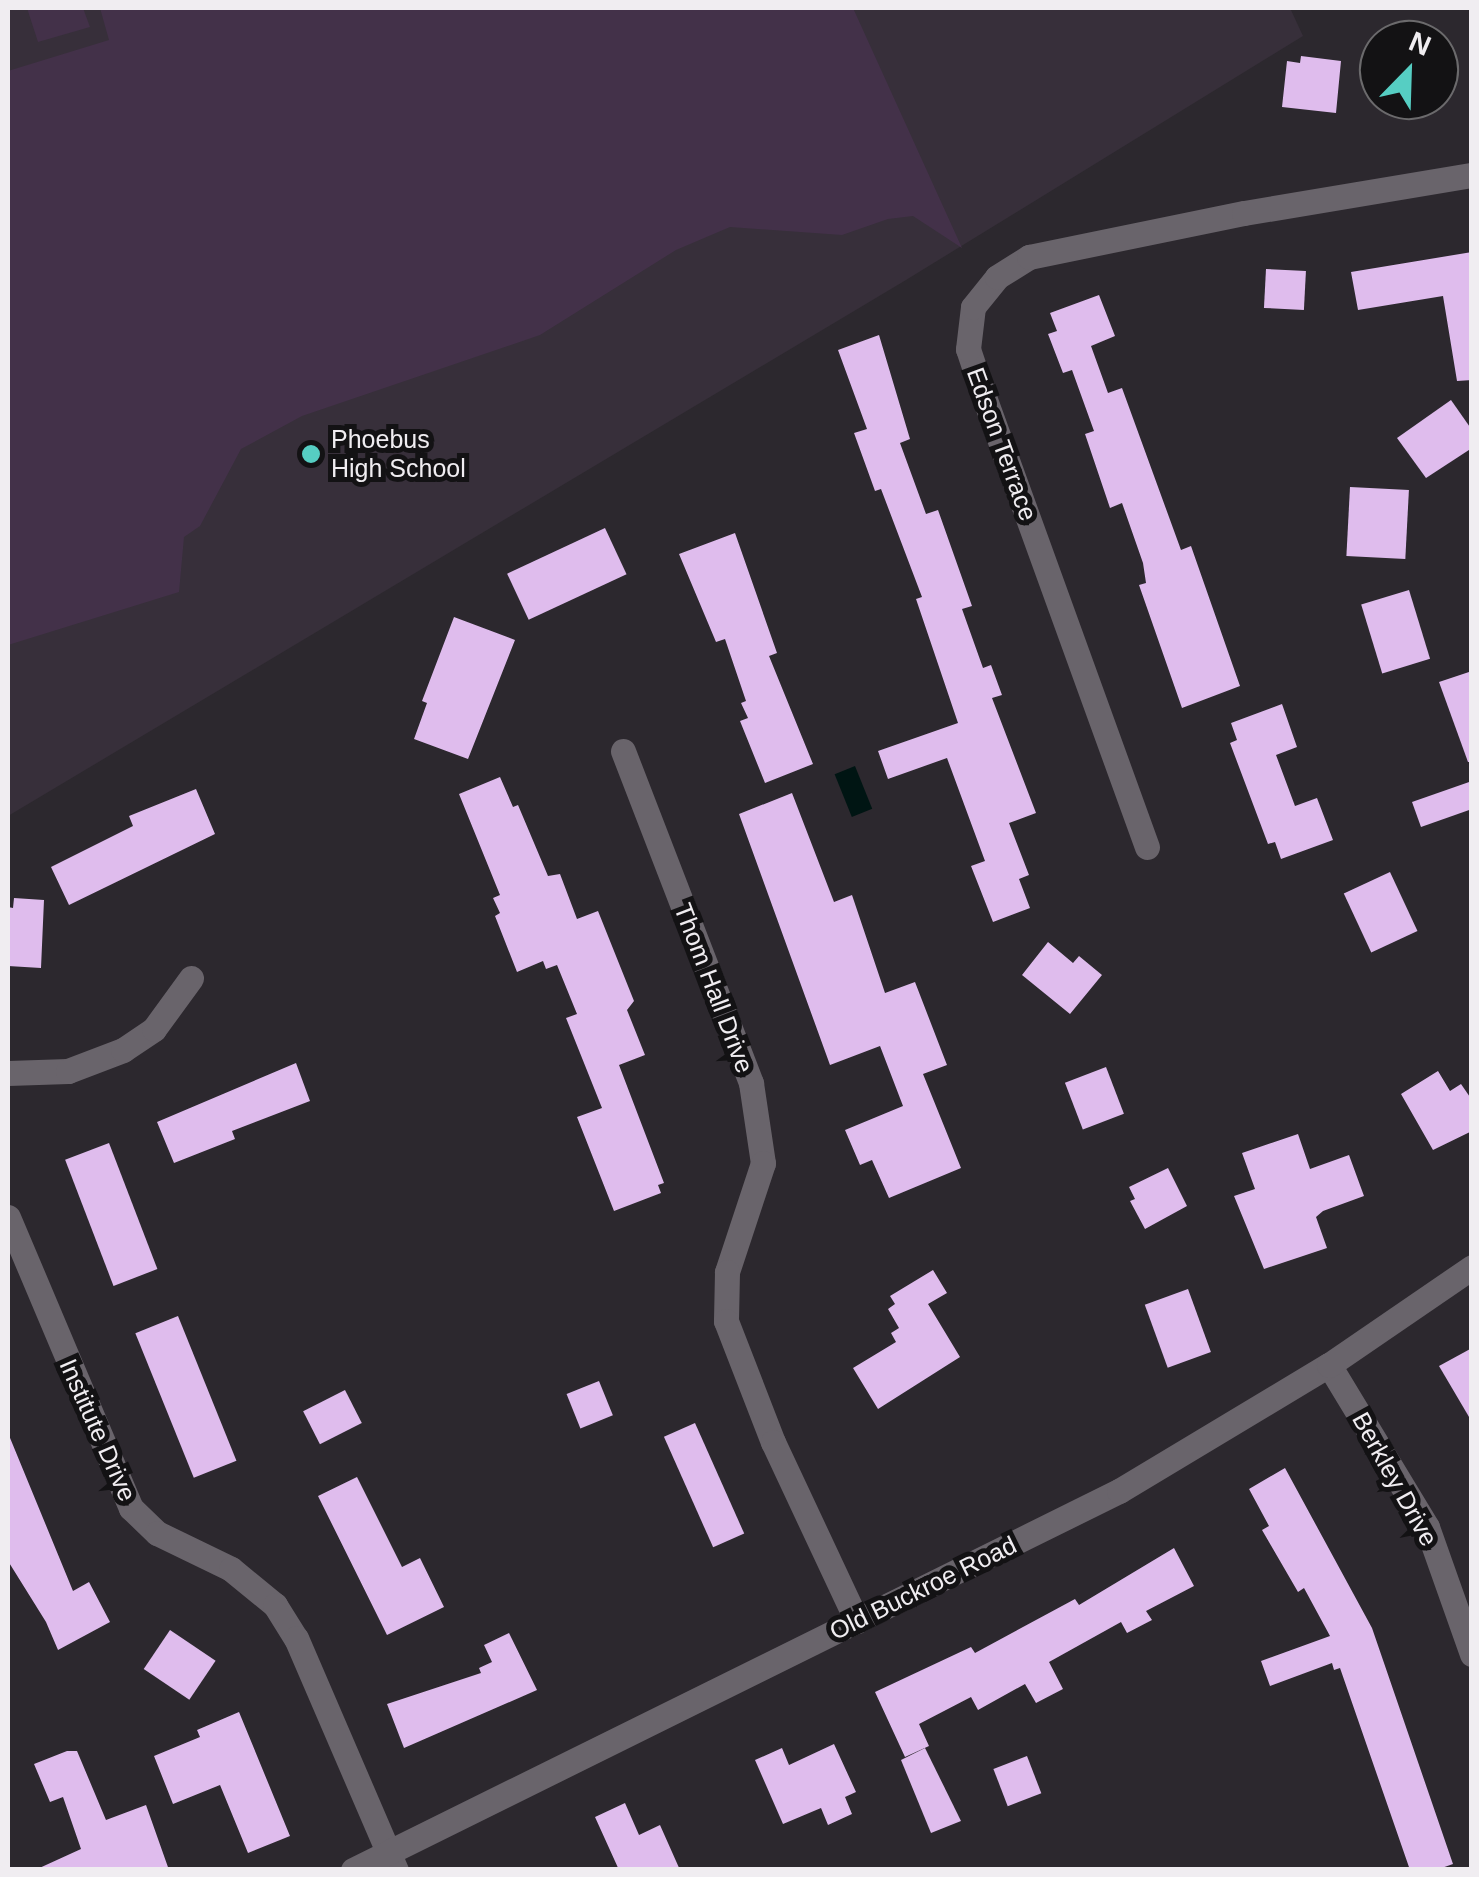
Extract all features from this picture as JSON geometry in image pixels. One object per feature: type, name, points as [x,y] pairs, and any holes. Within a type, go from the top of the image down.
[{"type":"street","name":"Edson Terrace","points":[[1148,847],[968,349],[974,307],[997,277],[1029,256],[1244,213],[1472,175]]},
{"type":"street","name":"Thom Hall Drive","points":[[623,752],[752,1084],[763,1163],[727,1272],[726,1321],[773,1442],[857,1620]]},
{"type":"street","points":[[8,1073],[68,1071],[123,1050],[154,1029],[191,978]]},
{"type":"street","name":"Institute Drive","points":[[8,1218],[132,1508],[157,1533],[231,1570],[275,1605],[296,1638],[393,1860]]},
{"type":"street","name":"Old Buckroe Road","points":[[354,1870],[393,1860],[857,1620],[1119,1491],[1329,1365],[1472,1267]]},
{"type":"street","name":"Berkley Drive","points":[[1329,1365],[1426,1527],[1472,1654]]},
{"type":"shaded area","name":"Phoebus High School","points":[[8,8],[1290,8],[1303,36],[906,280],[8,816]]},
{"type":"shaded area","points":[[27,8],[83,8],[90,27],[38,42]]},
{"type":"shaded area","name":"Phoebus High School","points":[[100,8],[853,8],[962,248],[913,216],[888,219],[842,235],[730,227],[676,250],[540,335],[302,416],[241,449],[200,526],[184,537],[179,592],[8,645],[8,71],[109,40]]},
{"type":"shaded area","points":[[855,766],[872,809],[852,817],[835,774]]},
{"type":"building","points":[[1301,56],[1341,61],[1336,113],[1282,107],[1287,61],[1300,63]]},
{"type":"building","points":[[1472,252],[1472,380],[1457,381],[1443,296],[1358,310],[1351,272]]},
{"type":"building","points":[[1266,269],[1306,271],[1304,310],[1264,308]]},
{"type":"building","points":[[1099,295],[1115,336],[1091,346],[1108,393],[1122,388],[1181,550],[1191,546],[1240,686],[1182,708],[1139,585],[1146,583],[1143,563],[1122,503],[1110,508],[1085,434],[1094,431],[1072,370],[1063,373],[1048,334],[1057,331],[1050,313]]},
{"type":"building","points":[[879,335],[910,439],[900,443],[926,514],[938,510],[972,606],[962,609],[983,668],[991,665],[1002,695],[992,698],[1036,813],[1009,823],[1029,875],[1019,879],[1030,908],[993,922],[971,866],[985,861],[947,758],[888,779],[878,751],[958,723],[916,599],[922,597],[881,489],[875,491],[854,433],[867,429],[838,350]]},
{"type":"building","points":[[1451,400],[1472,430],[1472,448],[1426,478],[1397,438]]},
{"type":"building","points":[[1350,487],[1409,490],[1405,559],[1346,556]]},
{"type":"building","points":[[605,528],[627,574],[529,620],[507,574]]},
{"type":"building","points":[[735,533],[777,653],[769,656],[813,764],[765,783],[740,721],[748,718],[741,703],[746,701],[725,639],[716,642],[679,554]]},
{"type":"building","points":[[1409,590],[1430,659],[1382,673],[1361,605]]},
{"type":"building","points":[[454,617],[515,640],[468,759],[414,739],[427,703],[422,701]]},
{"type":"building","points":[[1472,671],[1472,762],[1468,762],[1439,682]]},
{"type":"building","points":[[1282,704],[1297,747],[1276,755],[1295,806],[1317,798],[1333,840],[1281,859],[1275,842],[1268,844],[1230,743],[1237,740],[1231,723]]},
{"type":"building","points":[[500,777],[513,807],[518,805],[548,876],[560,874],[577,919],[598,911],[634,1001],[627,1010],[645,1055],[619,1065],[664,1183],[658,1185],[661,1193],[614,1211],[577,1117],[602,1108],[566,1018],[577,1014],[557,965],[546,969],[543,961],[517,972],[495,916],[500,913],[493,898],[500,895],[459,794]]},
{"type":"building","points":[[1472,781],[1472,809],[1421,827],[1412,802]]},
{"type":"building","points":[[196,789],[215,834],[69,905],[51,867],[133,826],[129,816]]},
{"type":"building","points":[[792,793],[834,902],[852,895],[885,993],[915,982],[947,1065],[923,1074],[961,1168],[889,1198],[872,1160],[860,1165],[845,1130],[903,1106],[880,1046],[830,1065],[739,814]]},
{"type":"building","points":[[1390,872],[1417,931],[1371,952],[1344,894]]},
{"type":"building","points":[[14,898],[44,900],[41,968],[8,966],[8,907],[13,908]]},
{"type":"building","points":[[1048,942],[1073,963],[1079,956],[1102,975],[1070,1014],[1022,975]]},
{"type":"building","points":[[296,1063],[310,1101],[232,1131],[235,1139],[174,1163],[157,1122]]},
{"type":"building","points":[[1106,1067],[1124,1114],[1083,1129],[1065,1083]]},
{"type":"building","points":[[1438,1071],[1450,1091],[1461,1084],[1472,1100],[1472,1131],[1433,1150],[1401,1094]]},
{"type":"building","points":[[1298,1134],[1310,1169],[1349,1155],[1364,1196],[1316,1217],[1327,1248],[1264,1269],[1234,1196],[1255,1189],[1242,1153]]},
{"type":"building","points":[[109,1143],[157,1269],[114,1286],[65,1160]]},
{"type":"building","points":[[1168,1168],[1187,1206],[1145,1229],[1130,1201],[1135,1199],[1129,1187]]},
{"type":"building","points":[[933,1270],[947,1293],[928,1304],[960,1357],[878,1409],[853,1368],[896,1342],[891,1333],[899,1328],[888,1309],[895,1304],[890,1296]]},
{"type":"building","points":[[1188,1289],[1211,1352],[1168,1368],[1145,1305]]},
{"type":"building","points":[[178,1316],[236,1461],[194,1478],[135,1333]]},
{"type":"building","points":[[1472,1348],[1472,1422],[1439,1366]]},
{"type":"building","points":[[599,1381],[613,1415],[580,1428],[567,1394]]},
{"type":"building","points":[[345,1390],[362,1423],[320,1444],[303,1411]]},
{"type":"building","points":[[695,1423],[744,1534],[713,1547],[664,1437]]},
{"type":"building","points":[[8,1433],[73,1591],[89,1582],[110,1622],[58,1650],[46,1622],[8,1561]]},
{"type":"building","points":[[1285,1468],[1372,1628],[1453,1864],[1436,1870],[1410,1870],[1340,1668],[1334,1670],[1332,1663],[1270,1686],[1261,1661],[1330,1636],[1304,1588],[1298,1592],[1262,1530],[1269,1526],[1249,1489]]},
{"type":"building","points":[[357,1477],[402,1567],[420,1558],[444,1607],[387,1635],[318,1496]]},
{"type":"building","points":[[1174,1548],[1194,1586],[1146,1611],[1152,1620],[1127,1633],[1121,1622],[1049,1662],[1063,1689],[1036,1703],[1025,1684],[978,1710],[971,1697],[919,1724],[929,1746],[905,1757],[875,1692],[971,1647],[975,1653],[1075,1599],[1079,1605]]},
{"type":"building","points":[[170,1630],[216,1661],[189,1700],[144,1669]]},
{"type":"building","points":[[509,1633],[537,1690],[404,1748],[387,1704],[481,1673],[479,1668],[492,1662],[484,1645]]},
{"type":"building","points":[[239,1712],[290,1836],[248,1853],[220,1785],[173,1804],[154,1756],[200,1737],[197,1730]]},
{"type":"building","points":[[834,1744],[856,1792],[845,1797],[852,1814],[828,1825],[821,1808],[783,1824],[755,1760],[782,1748],[789,1765]]},
{"type":"building","points":[[925,1748],[961,1821],[931,1833],[901,1760]]},
{"type":"building","points":[[77,1751],[106,1820],[146,1805],[169,1870],[35,1870],[81,1849],[63,1797],[50,1802],[34,1764]]},
{"type":"building","points":[[1027,1756],[1041,1793],[1008,1806],[993,1769]]},
{"type":"building","points":[[625,1803],[639,1835],[660,1825],[680,1870],[619,1870],[595,1817]]},
{"type":"place","name":"Phoebus High School","points":[[311,454]]}]
